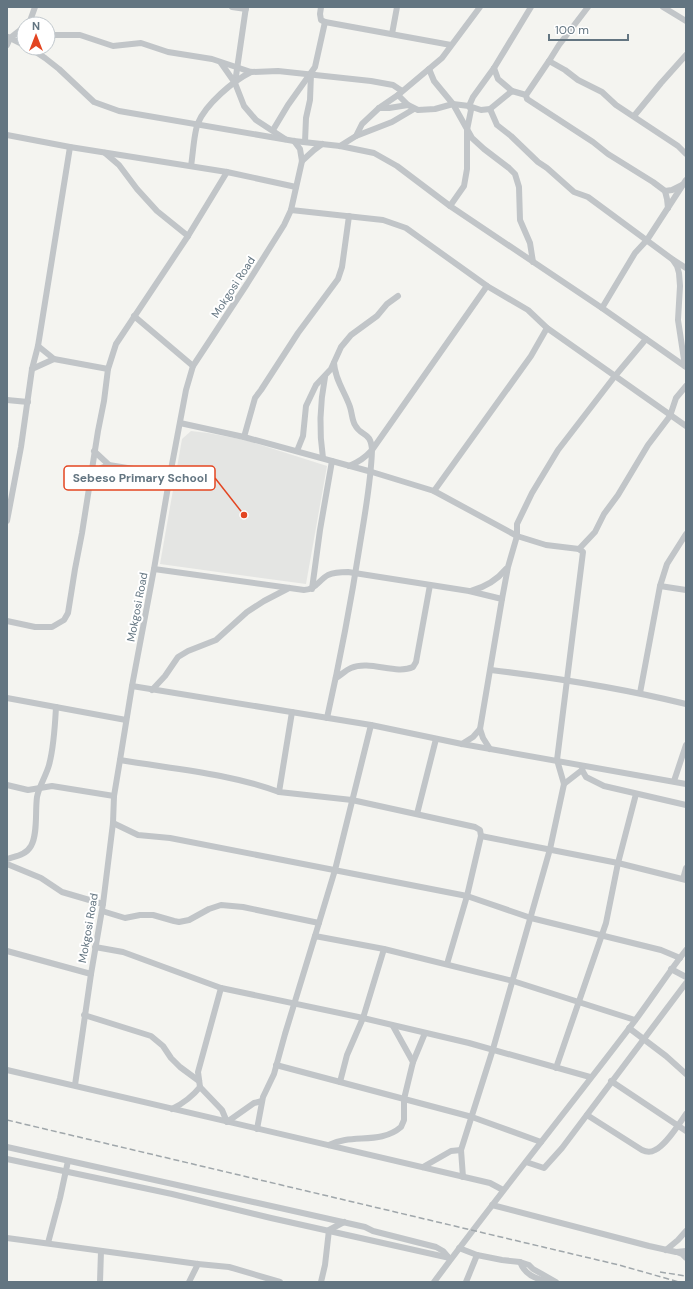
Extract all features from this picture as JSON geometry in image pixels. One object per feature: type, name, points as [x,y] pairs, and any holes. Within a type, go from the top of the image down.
[{"type":"street","points":[[232,7],[246,8],[234,83]]},
{"type":"street","points":[[321,7],[321,20],[324,22],[451,45]]},
{"type":"street","points":[[392,34],[397,7]]},
{"type":"street","points":[[356,136],[362,124],[379,108],[400,93],[442,58],[480,7]]},
{"type":"street","points":[[450,206],[463,189],[466,181],[467,130],[471,110],[469,106],[473,97],[494,68],[531,7]]},
{"type":"street","points":[[526,95],[550,61],[559,45],[588,7]]},
{"type":"street","points":[[664,7],[686,21]]},
{"type":"street","points":[[272,130],[315,67],[324,22]]},
{"type":"street","points":[[56,35],[80,35],[113,46],[141,43],[168,52],[212,59],[251,72],[278,71],[383,82],[394,85],[411,107]]},
{"type":"street","points":[[7,45],[11,36]]},
{"type":"street","points":[[634,116],[661,82],[686,55]]},
{"type":"street","points":[[42,56],[94,102],[119,111],[285,139],[340,146],[374,153],[397,166],[450,206],[602,308],[685,366]]},
{"type":"street","points":[[550,61],[578,80],[602,92],[616,105],[678,146],[686,154]]},
{"type":"street","points":[[220,62],[234,83],[244,106],[256,120],[285,139]]},
{"type":"street","points":[[494,68],[498,79],[512,91],[526,95],[527,99],[542,110],[665,191],[668,199],[668,208]]},
{"type":"street","points":[[429,69],[434,81],[453,104],[472,138],[515,174],[519,187],[520,220],[530,243],[533,262]]},
{"type":"street","points":[[191,166],[197,124],[203,114],[234,83],[251,72]]},
{"type":"street","points":[[306,142],[306,118],[310,100],[311,74]]},
{"type":"street","points":[[379,108],[411,107],[435,109],[453,104],[469,106],[481,110],[490,109],[512,91]]},
{"type":"street","points":[[340,146],[356,136],[392,122],[411,107]]},
{"type":"street","points":[[490,109],[497,125],[574,192],[588,197],[686,268]]},
{"type":"street","points":[[7,135],[70,147],[227,172],[296,187]]},
{"type":"street","points":[[294,140],[300,149],[302,162]]},
{"type":"street","points":[[302,162],[322,144]]},
{"type":"street","points":[[7,521],[21,446],[32,369],[38,346],[70,147]]},
{"type":"street","points":[[104,152],[119,164],[137,190],[157,211],[188,236]]},
{"type":"street","name":"Mokgosi Road","points":[[74,1085],[84,1015],[103,904],[113,822],[114,796],[126,720],[186,390],[193,366],[284,225],[291,210],[302,162]]},
{"type":"street","points":[[7,621],[44,628],[52,627],[64,620],[68,613],[74,569],[82,533],[94,452],[104,402],[108,368],[116,344],[188,236],[227,172]]},
{"type":"street","points":[[665,191],[672,190],[684,182]]},
{"type":"street","points":[[602,308],[635,253],[647,240],[684,182]]},
{"type":"street","points":[[291,210],[384,220],[406,228],[488,286],[528,310],[547,328],[686,426]]},
{"type":"street","points":[[244,437],[255,398],[298,334],[338,279],[342,267],[349,216]]},
{"type":"street","points":[[672,259],[677,266],[679,273],[680,286],[678,320],[685,366]]},
{"type":"street","points":[[349,466],[360,461],[372,450],[488,286]]},
{"type":"street","points":[[297,451],[303,436],[306,406],[316,385],[326,375],[334,363],[341,347],[351,336],[377,316],[387,304],[398,296]]},
{"type":"street","points":[[134,316],[193,366]]},
{"type":"street","points":[[434,491],[531,356],[547,328]]},
{"type":"street","points":[[490,749],[483,738],[480,729],[508,567],[517,536],[518,520],[558,450],[615,376],[646,339]]},
{"type":"street","points":[[38,346],[54,359],[108,368]]},
{"type":"street","points":[[32,369],[54,359]]},
{"type":"street","points":[[327,718],[356,573],[372,472],[372,450],[370,439],[356,426],[350,407],[336,377],[334,363]]},
{"type":"street","points":[[323,458],[320,410],[326,375]]},
{"type":"street","points":[[579,549],[595,532],[604,514],[618,495],[648,445],[670,416],[676,398],[686,386]]},
{"type":"street","points":[[7,400],[28,402]]},
{"type":"street","points":[[180,424],[244,437],[323,458],[434,491],[517,536],[546,545],[579,549],[583,552],[557,760],[564,784],[550,850],[531,918],[493,1050],[460,1150],[463,1177]]},
{"type":"street","points":[[94,452],[109,465]]},
{"type":"street","points":[[312,589],[320,530],[332,461]]},
{"type":"street","points":[[91,478],[101,468],[109,465],[170,474]]},
{"type":"street","points":[[640,692],[660,586],[667,564],[686,534]]},
{"type":"street","points":[[469,591],[493,581],[508,567]]},
{"type":"street","points":[[154,569],[304,590],[312,589],[328,576],[336,572],[348,572],[469,591],[502,600]]},
{"type":"street","points":[[336,678],[352,668],[359,666],[403,670],[413,667],[416,662],[430,585]]},
{"type":"street","points":[[660,586],[686,590]]},
{"type":"street","points":[[152,690],[178,657],[188,651],[216,640],[247,612],[289,588]]},
{"type":"street","points":[[491,670],[568,680],[640,692],[686,704]]},
{"type":"street","points":[[132,686],[371,725],[462,744],[557,760],[583,768],[686,784]]},
{"type":"street","points":[[7,698],[126,720]]},
{"type":"street","points":[[7,859],[21,855],[31,846],[40,788],[49,764],[56,707]]},
{"type":"street","points":[[279,792],[292,712]]},
{"type":"street","points":[[257,1129],[262,1101],[274,1074],[335,870],[371,725]]},
{"type":"street","points":[[462,744],[473,737],[480,729]]},
{"type":"street","points":[[418,814],[436,739]]},
{"type":"street","points":[[674,781],[686,744]]},
{"type":"street","points":[[120,760],[216,775],[287,794],[352,800],[475,827],[480,830],[481,836],[467,896],[448,964]]},
{"type":"street","points":[[564,784],[583,768]]},
{"type":"street","points":[[583,768],[586,778],[604,786],[686,805]]},
{"type":"street","points":[[7,785],[28,790],[52,786],[114,796]]},
{"type":"street","points":[[556,1068],[606,923],[618,863],[636,794]]},
{"type":"street","points":[[113,822],[138,835],[170,838],[467,896],[531,918],[661,950],[680,958]]},
{"type":"street","points":[[481,836],[618,863],[685,880],[686,868]]},
{"type":"street","points":[[7,864],[41,878],[62,892],[103,904]]},
{"type":"street","points":[[102,911],[125,918],[140,915],[153,915],[179,922],[189,920],[209,909],[221,905],[243,907],[319,923]]},
{"type":"street","points":[[315,936],[448,964],[513,981],[635,1020]]},
{"type":"street","points":[[95,947],[123,952],[221,988],[426,1033],[590,1077]]},
{"type":"street","points":[[340,1082],[347,1055],[363,1018],[384,950]]},
{"type":"street","points":[[434,1282],[450,1258],[629,1028],[686,950]]},
{"type":"street","points":[[7,951],[91,974]]},
{"type":"street","points":[[671,969],[686,977]]},
{"type":"street","points":[[526,1162],[544,1168],[562,1148],[686,983]]},
{"type":"street","points":[[172,1109],[194,1095],[200,1084],[198,1072],[221,988]]},
{"type":"street","points":[[84,1015],[151,1036],[163,1046],[171,1058],[180,1067],[200,1084],[222,1110],[227,1122]]},
{"type":"street","points":[[393,1026],[413,1062]]},
{"type":"street","points":[[629,1028],[666,1056],[686,1074]]},
{"type":"street","points":[[329,1145],[342,1140],[379,1138],[397,1131],[401,1127],[404,1120],[404,1099],[413,1062],[426,1033]]},
{"type":"street","points":[[276,1065],[472,1117],[541,1142]]},
{"type":"street","points":[[7,1070],[490,1183],[503,1190]]},
{"type":"street","points":[[611,1082],[686,1131]]},
{"type":"street","points":[[227,1122],[254,1103],[262,1101]]},
{"type":"street","points":[[587,1115],[647,1152],[654,1150],[662,1144],[686,1114]]},
{"type":"street","points":[[7,1147],[344,1222],[436,1247],[450,1258]]},
{"type":"street","points":[[423,1167],[451,1151],[460,1150]]},
{"type":"street","points":[[7,1159],[172,1194],[450,1258]]},
{"type":"street","points":[[48,1243],[68,1161]]},
{"type":"street","points":[[492,1205],[676,1252],[682,1254],[686,1258]]},
{"type":"street","points":[[329,1230],[344,1222]]},
{"type":"street","points":[[321,1282],[325,1264],[329,1230]]},
{"type":"street","points":[[666,1250],[686,1234]]},
{"type":"street","points":[[7,1238],[229,1267],[280,1282]]},
{"type":"street","points":[[459,1248],[477,1255],[520,1262],[529,1265],[533,1269],[556,1282]]},
{"type":"street","points":[[100,1282],[101,1251]]},
{"type":"street","points":[[676,1252],[686,1251]]},
{"type":"street","points":[[466,1282],[477,1255]]},
{"type":"street","points":[[520,1262],[522,1269],[528,1275],[548,1282]]},
{"type":"street","points":[[189,1282],[198,1264]]},
{"type":"street","points":[[254,1282],[256,1274]]},
{"type":"shaded area","points":[[191,431],[245,440],[327,466],[306,584],[160,564],[182,439]]},
{"type":"railway","points":[[7,1120],[619,1265],[679,1282]]},
{"type":"railway","points":[[660,1272],[686,1276]]},
{"type":"place","name":"Sebeso Primary School","points":[[244,515]]}]
